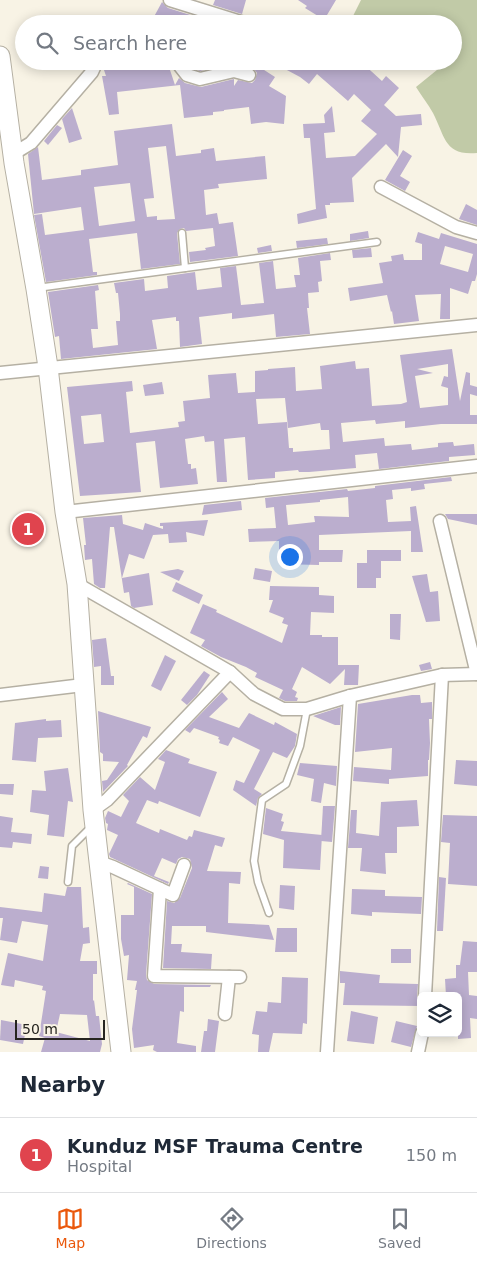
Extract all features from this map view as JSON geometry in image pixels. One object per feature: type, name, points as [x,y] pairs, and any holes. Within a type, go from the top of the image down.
[{"type":"street","points":[[170,0],[218,15]]},
{"type":"street","points":[[0,56],[9,161],[36,289],[77,584],[94,817],[122,1052]]},
{"type":"street","points":[[9,161],[31,143],[93,70]]},
{"type":"street","points":[[183,70],[187,75],[200,78],[234,71],[250,75]]},
{"type":"street","points":[[381,187],[456,227],[477,233]]},
{"type":"street","points":[[0,373],[477,326]]},
{"type":"street","points":[[66,512],[477,466]]},
{"type":"street","points":[[77,584],[230,672],[254,694],[283,710],[307,709],[350,696],[442,675],[477,674],[440,521]]},
{"type":"street","points":[[94,817],[107,800],[230,672]]},
{"type":"street","points":[[425,992],[442,675]]},
{"type":"street","points":[[0,695],[83,685]]},
{"type":"street","points":[[327,1052],[350,696]]},
{"type":"street","points":[[99,862],[173,895],[184,865]]},
{"type":"street","points":[[160,889],[154,976],[235,977],[225,1014]]},
{"type":"street","points":[[418,1052],[421,1037]]},
{"type":"lane","points":[[182,233],[185,268]]},
{"type":"lane","points":[[36,289],[377,242]]},
{"type":"lane","points":[[269,913],[258,882],[254,861],[262,800],[286,784],[300,746],[307,709]]},
{"type":"lane","points":[[68,882],[72,846],[94,817]]},
{"type":"green space","points":[[361,0],[477,0],[477,153],[458,151],[447,143],[433,113],[416,87],[437,70],[462,70],[462,15],[354,15]]},
{"type":"building","points":[[215,0],[246,0],[242,14],[213,5]]},
{"type":"building","points":[[298,0],[336,0],[327,15],[316,15],[305,8],[307,6]]},
{"type":"building","points":[[162,2],[168,8],[190,15],[155,15]]},
{"type":"building","points":[[104,70],[170,70],[175,85],[179,78],[185,83],[201,87],[234,79],[234,86],[238,80],[252,83],[257,73],[255,70],[264,70],[275,77],[269,86],[286,96],[284,124],[266,122],[251,124],[249,107],[213,112],[213,115],[184,118],[180,85],[117,92],[119,114],[109,115],[102,76],[106,76]]},
{"type":"building","points":[[287,70],[370,70],[382,81],[386,76],[399,88],[384,105],[396,116],[421,114],[422,125],[401,127],[398,157],[386,144],[352,178],[354,202],[330,203],[330,205],[325,205],[327,218],[298,224],[297,214],[316,209],[310,138],[304,138],[303,124],[325,123],[324,115],[332,106],[335,132],[324,133],[326,158],[355,156],[377,134],[361,121],[371,110],[354,94],[348,101],[317,74],[309,84]]},
{"type":"building","points":[[72,108],[82,139],[69,143],[62,119]]},
{"type":"building","points":[[172,124],[176,156],[201,153],[201,150],[214,148],[216,161],[265,156],[267,179],[218,184],[219,188],[204,190],[206,215],[217,213],[219,224],[233,222],[238,256],[190,262],[189,252],[206,250],[205,248],[215,246],[213,228],[186,231],[184,228],[180,229],[177,233],[180,264],[141,269],[137,233],[89,239],[93,272],[97,272],[97,275],[46,282],[34,215],[42,214],[45,235],[84,230],[81,207],[34,214],[28,154],[38,147],[42,180],[81,175],[81,170],[118,165],[114,131]],"holes":[[[166,146],[175,219],[157,220],[157,216],[147,217],[144,199],[154,198],[148,148]],[[130,183],[135,221],[99,226],[94,187]]]},
{"type":"building","points":[[57,125],[62,128],[48,145],[44,141]]},
{"type":"building","points":[[403,150],[412,156],[400,176],[410,182],[405,191],[385,180]]},
{"type":"building","points":[[466,204],[477,210],[477,225],[459,219]]},
{"type":"building","points":[[368,231],[369,238],[350,241],[350,234]]},
{"type":"building","points":[[418,232],[439,239],[441,233],[477,244],[477,274],[475,281],[472,281],[468,294],[450,288],[450,319],[440,319],[441,294],[415,295],[419,321],[394,324],[387,295],[350,301],[348,288],[383,283],[379,263],[392,261],[391,256],[403,254],[404,260],[422,260],[422,244],[415,242]],"holes":[[[445,246],[473,254],[468,272],[440,264]]]},
{"type":"building","points":[[327,238],[328,244],[297,248],[296,241]]},
{"type":"building","points":[[271,245],[272,251],[258,253],[257,248]]},
{"type":"building","points":[[371,248],[372,257],[353,258],[352,250]]},
{"type":"building","points":[[330,253],[331,260],[320,261],[322,281],[318,282],[319,292],[308,293],[309,308],[307,308],[310,334],[276,337],[274,314],[232,319],[232,313],[199,317],[202,344],[180,347],[179,321],[176,321],[176,317],[152,320],[157,349],[61,359],[59,336],[55,337],[48,292],[98,285],[99,290],[95,291],[98,329],[91,329],[93,348],[118,345],[116,321],[120,321],[120,314],[118,293],[116,293],[114,283],[144,279],[145,291],[168,288],[167,276],[195,272],[197,290],[222,287],[220,268],[236,266],[241,305],[264,303],[259,263],[273,261],[276,289],[296,287],[294,275],[300,275],[298,258]]},
{"type":"building","points":[[452,349],[460,401],[466,372],[470,373],[470,385],[477,387],[477,396],[470,394],[470,415],[477,415],[477,424],[441,424],[405,428],[405,421],[376,424],[375,420],[341,423],[343,442],[384,438],[385,446],[411,444],[412,450],[438,447],[438,443],[453,442],[454,446],[474,444],[475,455],[449,457],[449,461],[379,469],[377,453],[355,455],[356,468],[309,472],[299,472],[298,470],[275,472],[275,478],[248,480],[245,437],[224,439],[227,482],[217,482],[214,441],[205,442],[204,436],[185,439],[188,464],[191,464],[191,469],[196,468],[198,484],[160,488],[155,441],[136,443],[141,492],[80,496],[67,387],[132,381],[133,391],[126,392],[130,433],[179,427],[178,422],[185,421],[183,401],[210,398],[208,375],[236,373],[238,393],[255,392],[255,371],[295,367],[296,391],[322,389],[320,366],[355,361],[356,369],[369,368],[372,406],[401,404],[407,402],[400,355]],"holes":[[[448,364],[448,377],[444,376],[441,386],[448,388],[448,405],[420,408],[415,376],[433,373],[417,369]],[[285,398],[288,428],[320,423],[321,430],[329,430],[330,449],[293,452],[293,448],[289,448],[287,422],[258,424],[256,399]],[[101,414],[104,442],[84,444],[81,416]]]},
{"type":"building","points":[[162,382],[164,394],[145,396],[143,385]]},
{"type":"building","points":[[451,477],[452,481],[424,484],[425,489],[411,491],[411,488],[392,490],[393,499],[386,500],[388,522],[411,521],[410,507],[416,506],[423,552],[411,552],[411,531],[319,535],[319,550],[343,550],[342,562],[319,562],[319,565],[279,564],[279,541],[249,542],[248,529],[276,528],[274,507],[266,508],[265,498],[347,489],[348,491],[375,488],[375,486]],"holes":[[[348,497],[349,517],[314,516],[315,522],[288,525],[286,505]]]},
{"type":"building","points":[[241,501],[242,510],[202,515],[204,505]]},
{"type":"building","points":[[445,514],[477,514],[477,525],[448,519]]},
{"type":"building","points":[[122,515],[123,524],[143,530],[145,523],[163,529],[160,523],[208,520],[204,536],[186,532],[187,542],[169,543],[168,534],[153,535],[144,559],[129,554],[122,578],[149,573],[153,605],[134,608],[131,606],[129,592],[124,593],[114,527],[110,527],[105,588],[100,588],[94,584],[92,559],[85,560],[84,545],[86,545],[83,518]]},
{"type":"building","points":[[367,550],[401,550],[401,561],[381,561],[381,578],[376,578],[376,588],[357,588],[357,563],[367,563]]},
{"type":"building","points":[[255,568],[272,571],[270,582],[253,579]]},
{"type":"building","points":[[178,569],[184,571],[179,581],[160,572]]},
{"type":"building","points":[[427,574],[430,592],[438,591],[440,621],[426,622],[412,576]]},
{"type":"building","points":[[176,582],[203,595],[199,604],[172,591]]},
{"type":"building","points":[[270,586],[319,587],[319,595],[334,596],[334,613],[311,612],[310,635],[338,637],[338,665],[359,665],[358,685],[344,685],[345,669],[330,684],[302,667],[292,689],[297,692],[295,697],[298,698],[297,701],[285,701],[279,698],[283,690],[255,677],[257,673],[246,667],[221,657],[201,646],[205,640],[190,633],[203,604],[282,643],[288,625],[282,623],[284,618],[269,612],[273,600],[269,600]]},
{"type":"building","points":[[390,614],[401,614],[400,640],[390,639]]},
{"type":"building","points":[[106,638],[111,676],[114,676],[114,685],[101,685],[101,666],[94,667],[92,640]]},
{"type":"building","points":[[165,655],[176,661],[161,691],[151,686]]},
{"type":"building","points":[[430,662],[432,669],[421,671],[419,665]]},
{"type":"building","points":[[204,671],[210,675],[197,695],[187,705],[181,700]]},
{"type":"building","points":[[222,692],[228,699],[209,717],[239,728],[249,713],[274,725],[275,722],[297,734],[295,746],[287,758],[273,752],[254,789],[262,794],[258,798],[256,806],[233,790],[236,780],[244,783],[260,750],[233,737],[228,746],[219,743],[219,737],[194,728],[190,733],[185,730]]},
{"type":"building","points":[[420,695],[421,703],[432,702],[432,719],[429,719],[428,776],[389,779],[389,784],[353,781],[354,767],[391,770],[392,748],[355,752],[358,704]]},
{"type":"building","points":[[341,707],[340,725],[335,725],[313,716]]},
{"type":"building","points":[[98,711],[151,727],[147,738],[143,736],[128,766],[103,792],[102,781],[107,780],[119,762],[103,761],[103,754],[100,752]]},
{"type":"building","points":[[46,719],[46,721],[61,720],[62,737],[38,738],[36,762],[12,760],[15,723]]},
{"type":"building","points":[[166,750],[190,759],[188,763],[217,772],[200,817],[159,801],[158,804],[147,800],[136,823],[159,833],[160,829],[187,840],[189,836],[192,837],[194,830],[225,838],[222,847],[215,845],[207,871],[241,872],[240,884],[229,883],[228,923],[269,925],[274,940],[206,932],[206,926],[172,926],[171,944],[182,944],[181,952],[212,954],[211,969],[163,968],[167,901],[174,903],[180,898],[192,868],[190,859],[182,857],[178,859],[176,864],[162,858],[154,876],[169,882],[168,884],[110,857],[109,854],[118,835],[107,830],[108,824],[105,818],[108,811],[121,817],[129,801],[123,795],[140,777],[155,790],[165,762],[158,759]]},
{"type":"building","points":[[456,760],[477,761],[477,786],[454,784]]},
{"type":"building","points":[[300,763],[337,766],[336,786],[324,783],[321,803],[311,801],[314,779],[297,775]]},
{"type":"building","points":[[68,768],[73,802],[68,801],[64,837],[47,835],[49,815],[30,812],[32,790],[46,791],[44,771]]},
{"type":"building","points":[[0,784],[14,784],[13,795],[0,794]]},
{"type":"building","points":[[417,800],[419,826],[397,827],[397,853],[385,853],[386,874],[360,871],[362,848],[348,848],[351,810],[357,810],[356,833],[379,836],[381,802]]},
{"type":"building","points":[[323,806],[335,806],[332,842],[321,841]]},
{"type":"building","points":[[266,808],[283,814],[281,821],[284,822],[281,831],[322,835],[320,870],[283,868],[284,840],[263,834]]},
{"type":"building","points":[[443,815],[477,816],[477,886],[448,884],[450,843],[441,842]]},
{"type":"building","points":[[0,816],[13,818],[11,832],[32,834],[31,844],[13,842],[12,848],[0,847]]},
{"type":"building","points":[[40,866],[49,867],[48,879],[38,878]]},
{"type":"building","points":[[439,877],[446,878],[443,931],[437,931]]},
{"type":"building","points":[[128,883],[152,894],[147,980],[154,984],[211,985],[210,987],[184,987],[184,1012],[180,1011],[177,1043],[196,1046],[196,1052],[157,1052],[153,1050],[154,1045],[134,1048],[132,1029],[137,981],[127,980],[129,955],[124,956],[121,939],[121,915],[134,915],[134,887]]},
{"type":"building","points":[[280,885],[295,886],[294,910],[279,908]]},
{"type":"building","points":[[67,887],[81,887],[83,928],[89,927],[90,943],[83,944],[80,961],[97,961],[97,974],[93,974],[93,1001],[96,1016],[99,1016],[102,1044],[100,1052],[41,1052],[45,1038],[39,1036],[46,991],[42,990],[43,986],[15,980],[14,987],[1,985],[8,953],[43,961],[48,925],[22,921],[17,943],[0,940],[3,918],[0,918],[0,907],[42,912],[44,893],[65,896]],"holes":[[[60,1014],[87,1015],[90,1041],[56,1032]]]},
{"type":"building","points":[[352,889],[385,890],[385,896],[422,897],[421,914],[372,912],[372,916],[351,914]]},
{"type":"building","points":[[277,928],[297,928],[297,952],[275,952]]},
{"type":"building","points":[[463,941],[477,942],[477,972],[468,972],[469,995],[477,996],[477,1019],[470,1018],[471,1038],[458,1039],[458,1037],[462,1037],[462,992],[446,992],[445,979],[456,978],[456,965],[460,965]]},
{"type":"building","points":[[391,949],[411,949],[411,963],[391,963]]},
{"type":"building","points":[[340,971],[380,975],[379,983],[418,984],[417,1006],[343,1005],[345,983],[340,983]]},
{"type":"building","points":[[282,977],[308,978],[307,1024],[303,1023],[302,1034],[273,1033],[269,1052],[258,1052],[259,1035],[252,1034],[256,1011],[267,1012],[268,1002],[281,1003]]},
{"type":"building","points":[[351,1011],[378,1017],[374,1044],[347,1041]]},
{"type":"building","points":[[208,1019],[219,1021],[215,1052],[201,1052],[204,1031],[207,1031]]},
{"type":"building","points":[[1,1020],[27,1025],[23,1044],[0,1040]]},
{"type":"building","points":[[396,1021],[417,1026],[411,1047],[391,1042]]},
{"type":"place","name":"Kunduz MSF Trauma Centre","points":[[28,529]]}]
